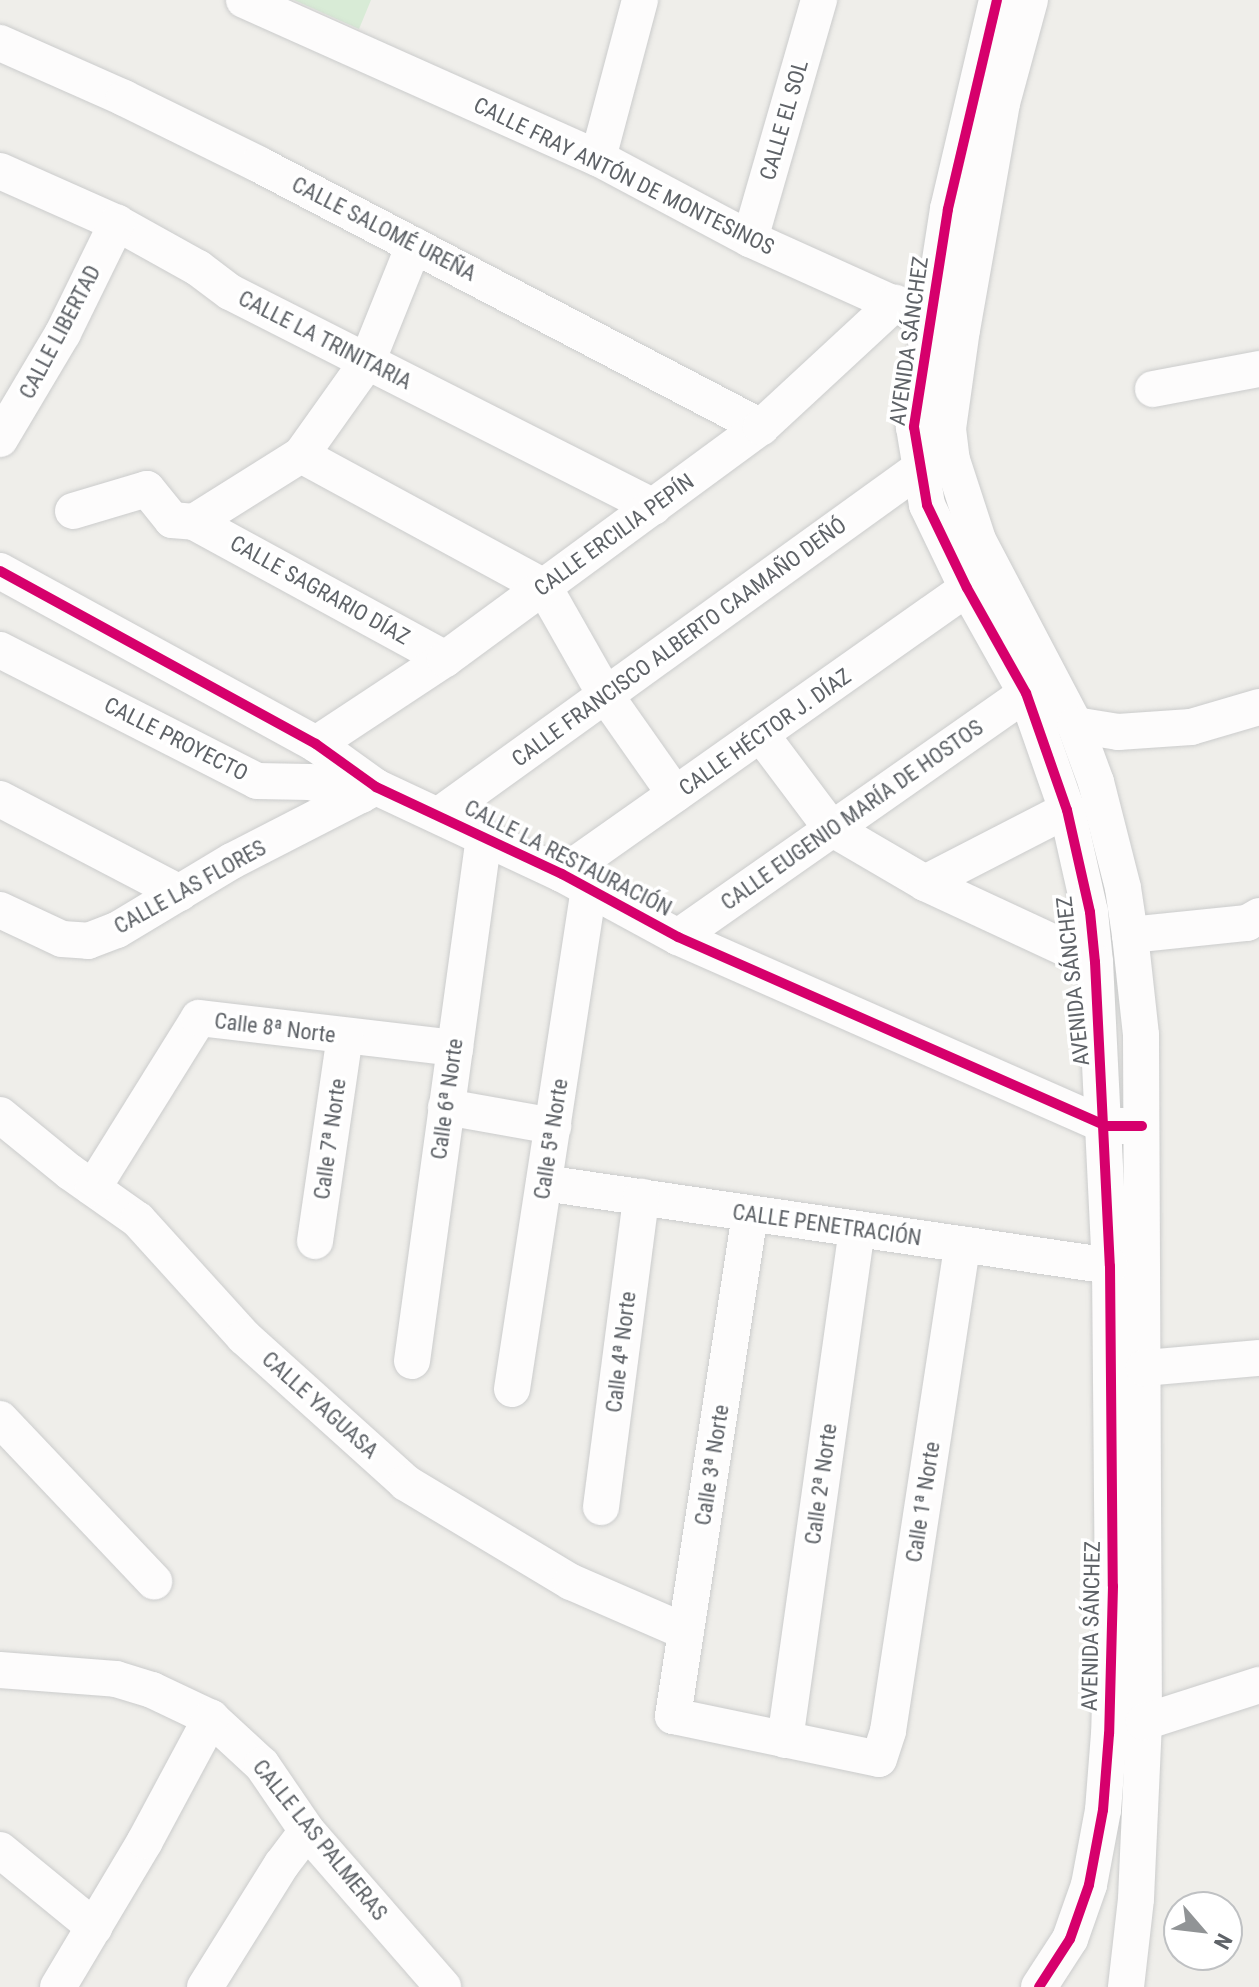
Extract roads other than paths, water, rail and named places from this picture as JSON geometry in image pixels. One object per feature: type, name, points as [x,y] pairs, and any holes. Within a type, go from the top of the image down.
[{"type":"street","name":"CALLE FRAY ANTÓN DE MONTESINOS","points":[[244,0],[598,158],[750,239],[945,324]]},
{"type":"street","points":[[598,158],[640,0]]},
{"type":"street","name":"CALLE EL SOL","points":[[750,239],[819,0]]},
{"type":"street","name":"AVENIDA SÁNCHEZ","points":[[997,0],[951,193],[945,324],[948,429],[952,460],[978,540],[1075,725],[1114,846],[1130,935],[1141,1035],[1144,1722],[1136,1899],[1126,1987]]},
{"type":"street","name":"AVENIDA SÁNCHEZ","points":[[1030,0],[945,324],[914,427],[927,505],[967,588],[1026,693],[1067,810],[1090,912],[1095,962],[1106,1126],[1110,1266],[1113,1586],[1103,1810],[1082,1908],[1070,1939],[1039,1987]]},
{"type":"street","name":"CALLE SALOMÉ UREÑA","points":[[0,43],[124,98],[414,245],[761,427]]},
{"type":"street","name":"CALLE LA TRINITARIA","points":[[3,180],[117,223],[198,268],[230,292],[653,507]]},
{"type":"street","name":"CALLE LIBERTAD","points":[[0,439],[63,333],[117,223]]},
{"type":"street","points":[[194,522],[301,455],[367,362],[414,245]]},
{"type":"street","name":"CALLE ERCILIA PEPÍN","points":[[316,744],[445,659],[761,427],[895,303]]},
{"type":"street","points":[[1153,389],[1259,369]]},
{"type":"street","points":[[301,455],[544,587],[606,696],[675,794]]},
{"type":"street","name":"CALLE FRANCISCO ALBERTO CAAMAÑO DEÑÓ","points":[[439,815],[919,469]]},
{"type":"street","name":"CALLE SAGRARIO DÍAZ","points":[[73,511],[147,489],[172,520],[194,522],[445,659]]},
{"type":"street","name":"CALLE LA RESTAURACIÓN","points":[[0,571],[316,744],[368,791],[439,815],[576,881],[678,937],[1106,1126],[1142,1126]]},
{"type":"street","name":"CALLE HÉCTOR J. DÍAZ","points":[[576,881],[675,794],[762,736],[967,588]]},
{"type":"street","name":"CALLE PROYECTO","points":[[0,650],[257,781],[310,782],[368,791]]},
{"type":"street","name":"CALLE EUGENIO MARÍA DE HOSTOS","points":[[678,937],[1026,693]]},
{"type":"street","points":[[1075,725],[1118,732],[1191,727],[1259,707]]},
{"type":"street","points":[[762,736],[831,828],[925,883],[1095,962]]},
{"type":"street","name":"CALLE LAS FLORES","points":[[0,910],[62,939],[88,941],[117,930],[368,791]]},
{"type":"street","points":[[0,799],[180,893]]},
{"type":"street","points":[[925,883],[1067,810]]},
{"type":"street","name":"Calle 6ª Norte","points":[[412,1361],[484,837]]},
{"type":"street","name":"Calle 5ª Norte","points":[[512,1389],[553,1126],[576,881]]},
{"type":"street","points":[[1130,935],[1247,923],[1259,916]]},
{"type":"street","name":"Calle 8ª Norte","points":[[93,1188],[199,1018],[455,1048]]},
{"type":"street","name":"Calle 7ª Norte","points":[[315,1241],[345,1036]]},
{"type":"street","points":[[446,1107],[553,1126]]},
{"type":"street","name":"CALLE YAGUASA","points":[[0,1115],[138,1220],[244,1337],[406,1483],[571,1582],[686,1632]]},
{"type":"street","name":"CALLE PENETRACIÓN","points":[[544,1183],[1110,1266]]},
{"type":"street","name":"Calle 4ª Norte","points":[[601,1507],[641,1197]]},
{"type":"street","name":"Calle 3ª Norte","points":[[750,1214],[673,1716],[785,1740]]},
{"type":"street","name":"Calle 2ª Norte","points":[[785,1740],[857,1229]]},
{"type":"street","name":"Calle 1ª Norte","points":[[785,1740],[879,1759],[888,1731],[962,1245]]},
{"type":"street","points":[[1144,1368],[1259,1358]]},
{"type":"street","points":[[0,1419],[154,1581]]},
{"type":"street","name":"CALLE LAS PALMERAS","points":[[0,1670],[116,1679],[152,1690],[211,1718],[262,1765],[307,1831],[443,1987]]},
{"type":"street","points":[[1144,1722],[1259,1685]]},
{"type":"street","points":[[58,1987],[211,1718]]},
{"type":"street","points":[[205,1987],[282,1864],[307,1831]]},
{"type":"street","points":[[0,1850],[94,1927]]}]
